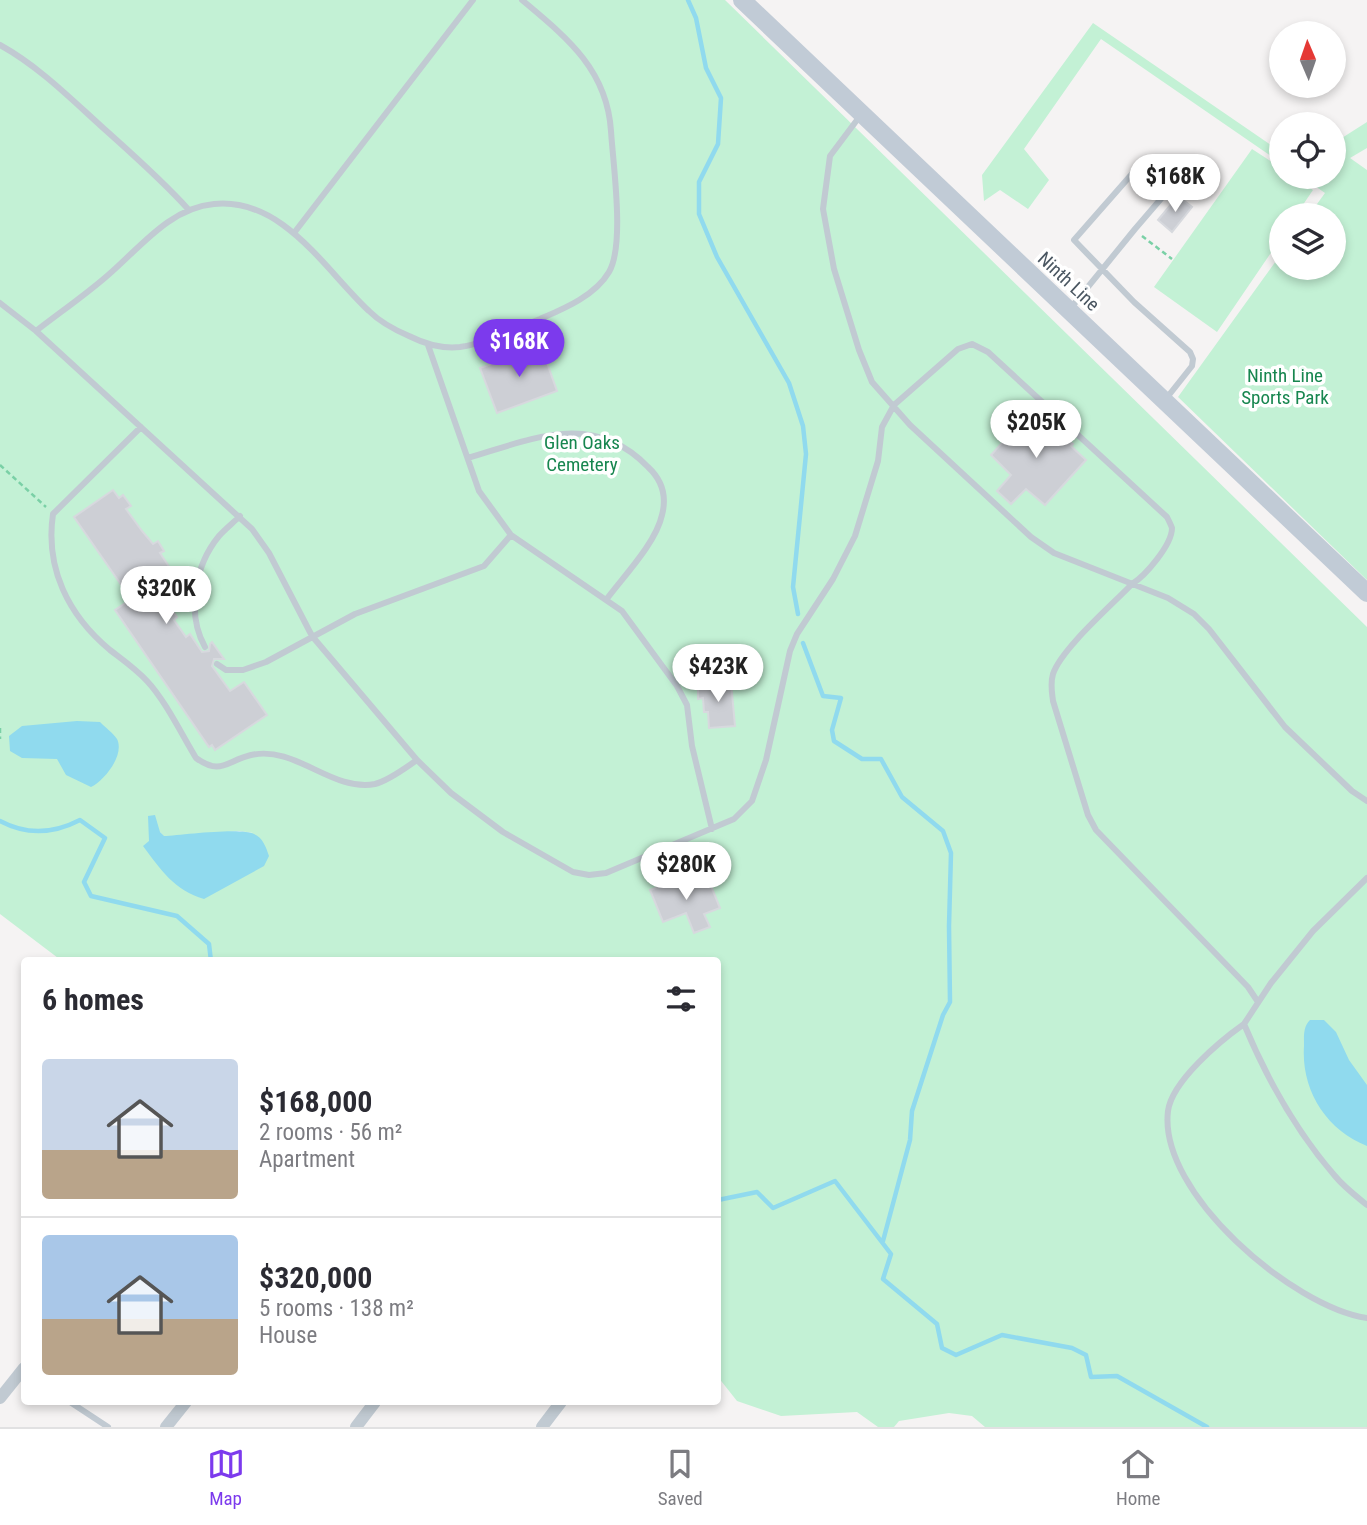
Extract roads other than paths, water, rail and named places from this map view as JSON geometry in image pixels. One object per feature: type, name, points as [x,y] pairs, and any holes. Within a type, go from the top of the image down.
[{"type":"main road","name":"Ninth Line","points":[[742,0],[1367,593]]},
{"type":"street","points":[[0,1398],[21,1374]]},
{"type":"street","points":[[166,1427],[184,1405]]},
{"type":"street","points":[[356,1427],[373,1405]]},
{"type":"street","points":[[542,1427],[559,1405]]},
{"type":"lane","points":[[294,233],[473,0]]},
{"type":"lane","points":[[36,331],[107,276],[169,221],[188,209],[215,203],[242,205],[269,215],[294,233],[370,313],[397,331],[428,345],[459,347],[502,335],[557,311],[592,291],[609,272],[615,254],[616,216],[610,123],[596,73],[561,32],[522,0]]},
{"type":"lane","points":[[0,45],[22,57],[47,77],[168,186],[188,209]]},
{"type":"lane","points":[[862,114],[830,156],[823,209],[834,268],[859,350],[872,382],[910,425],[1031,537],[1054,553],[1168,598],[1194,614],[1209,629],[1285,727],[1352,791],[1367,801]]},
{"type":"lane","points":[[1069,310],[1196,158]]},
{"type":"lane","points":[[1130,175],[1074,240],[1102,270],[1190,352],[1192,366],[1164,401]]},
{"type":"lane","points":[[0,303],[36,331],[240,516],[269,553],[312,636],[417,760],[451,793],[503,832],[573,872],[589,876],[606,873],[734,819],[752,801],[766,760],[790,651],[797,634],[833,579],[855,536],[878,461],[882,426],[894,405],[958,349],[972,344],[988,352],[1167,517],[1172,526],[1169,539],[1144,577],[1133,583],[1070,649],[1054,671],[1051,685],[1053,701],[1088,815],[1096,830],[1248,987],[1258,1002]]},
{"type":"lane","points":[[428,345],[479,491],[512,535],[622,611],[677,686],[687,705],[692,746],[712,829]]},
{"type":"lane","points":[[141,427],[53,514],[50,532],[51,555],[59,585],[74,612],[91,632],[150,683],[196,758],[208,766],[223,767],[251,755],[272,754],[298,761],[337,779],[375,784],[417,760]]},
{"type":"lane","points":[[468,458],[539,437],[577,432],[601,437],[643,461],[659,478],[664,499],[662,517],[653,537],[606,600]]},
{"type":"lane","points":[[205,647],[197,626],[195,603],[198,579],[205,558],[219,536],[240,516]]},
{"type":"lane","points":[[217,664],[226,670],[243,670],[265,662],[355,614],[484,566],[512,535]]},
{"type":"lane","points":[[1367,878],[1313,931],[1244,1024],[1230,1034],[1180,1083],[1168,1110],[1169,1139],[1179,1169],[1225,1230],[1262,1264],[1305,1293],[1350,1315],[1367,1318]]},
{"type":"lane","points":[[1244,1024],[1261,1064],[1288,1113],[1336,1177],[1367,1205]]},
{"type":"lane","points":[[75,1405],[108,1427]]},
{"type":"water","points":[[77,721],[100,722],[117,739],[119,745],[112,767],[91,787],[66,775],[57,759],[22,758],[10,751],[9,736],[22,726]]},
{"type":"water","points":[[155,815],[160,832],[164,836],[247,832],[260,838],[269,856],[264,866],[204,899],[176,885],[143,846],[149,841],[148,816]]},
{"type":"water","points":[[1310,1020],[1324,1020],[1336,1032],[1349,1060],[1367,1085],[1367,1146],[1339,1130],[1328,1119],[1312,1093],[1304,1062],[1304,1032]]},
{"type":"waterway","points":[[688,0],[696,18],[706,68],[721,98],[718,144],[699,182],[699,214],[717,257],[789,383],[803,426],[806,454],[793,587],[798,614]]},
{"type":"waterway","points":[[803,643],[823,696],[841,698],[832,730],[834,741],[862,759],[881,759],[902,797],[943,831],[951,853],[950,1002],[943,1015],[912,1111],[910,1140],[883,1241]]},
{"type":"waterway","points":[[0,821],[20,829],[40,831],[60,828],[80,820],[105,838],[84,882],[91,896],[177,916],[209,944],[211,957]]},
{"type":"waterway","points":[[721,1199],[757,1192],[773,1208],[835,1181],[891,1254],[883,1279],[937,1324],[942,1348],[956,1355],[1002,1335],[1072,1348],[1086,1355],[1091,1377],[1117,1376],[1207,1427]]},
{"type":"park label","name":"Ninth Line Sports Park","points":[[1285,386]]},
{"type":"park label","name":"Glen Oaks Cemetery","points":[[582,453]]}]
